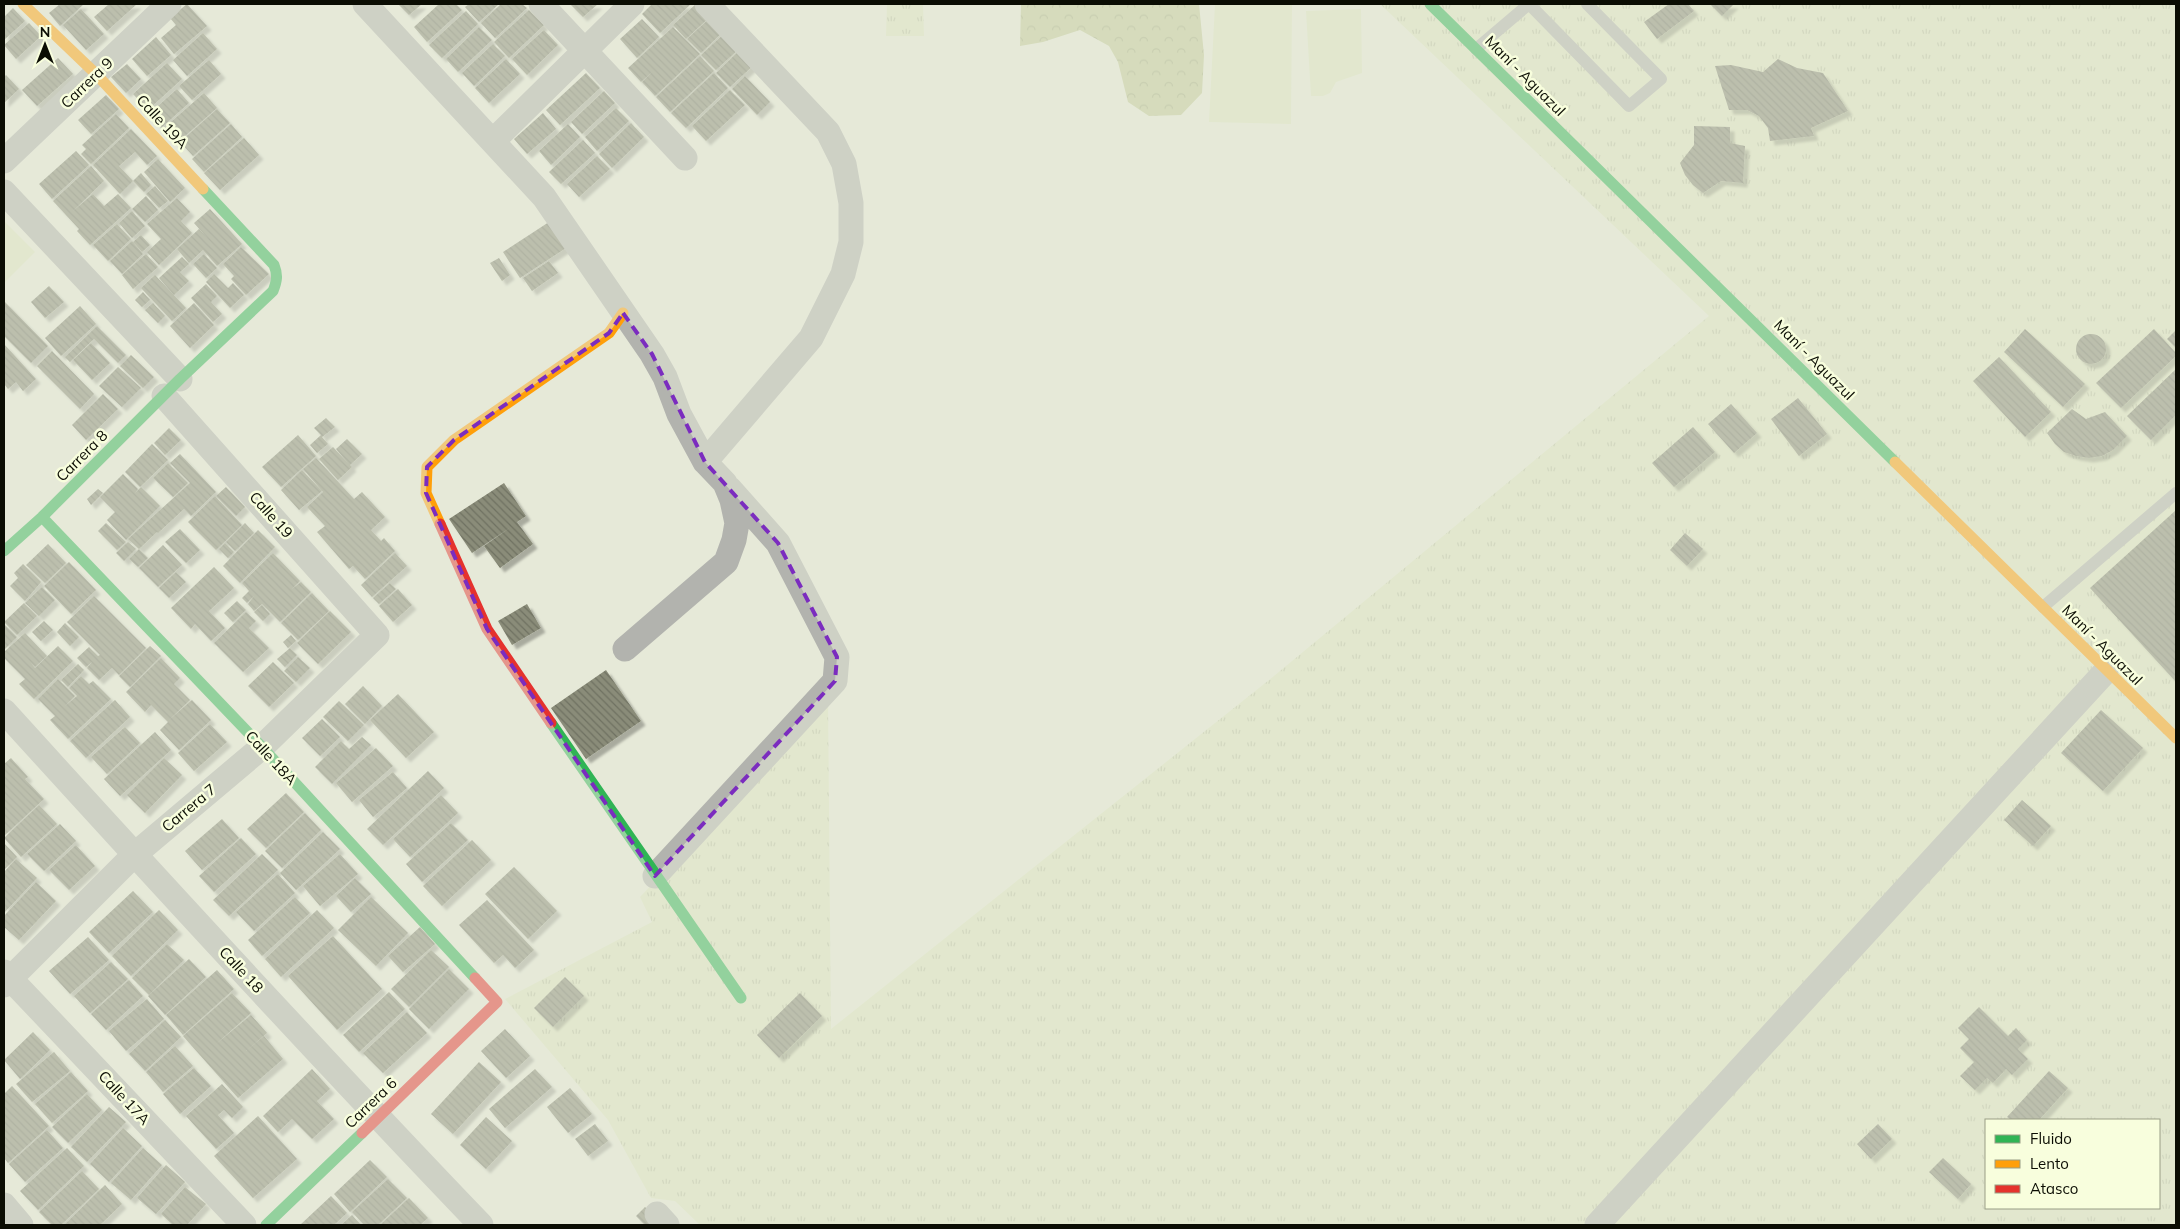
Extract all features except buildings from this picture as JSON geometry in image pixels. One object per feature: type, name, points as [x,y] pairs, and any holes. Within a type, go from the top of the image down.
[{"type":"street","name":"Calle 19A","points":[[23,4],[96,74],[274,265]]},
{"type":"street","name":"Carrera 9","points":[[4,161],[169,4]]},
{"type":"street","points":[[365,4],[544,197],[656,362],[665,377],[679,414],[705,462],[778,543],[837,657],[835,681],[654,876]]},
{"type":"street","points":[[541,4],[685,158]]},
{"type":"street","points":[[493,141],[632,4]]},
{"type":"street","points":[[705,462],[811,338],[842,274],[851,242],[852,203],[844,164],[828,132],[707,4]]},
{"type":"street","name":"Maní - Aguazul","points":[[1430,4],[2176,738]]},
{"type":"street","name":"Calle 19","points":[[4,192],[172,387],[377,635]]},
{"type":"street","name":"Carrera 8","points":[[4,551],[42,517],[172,387],[273,291],[277,272],[274,265]]},
{"type":"street","points":[[623,313],[609,332],[454,440],[428,467],[426,493],[487,629],[654,876],[742,998]]},
{"type":"street","points":[[625,650],[726,562],[734,540],[737,523],[732,500],[725,483]]},
{"type":"street","name":"Calle 18A","points":[[42,517],[262,746],[497,1002]]},
{"type":"street","name":"Carrera 7","points":[[6,978],[134,855],[262,746],[377,635]]},
{"type":"street","points":[[1597,1225],[2106,671]]},
{"type":"street","name":"Calle 18","points":[[4,711],[134,855],[481,1225]]},
{"type":"street","name":"Calle 17A","points":[[6,978],[244,1225]]},
{"type":"street","name":"Carrera 6","points":[[266,1225],[497,1002]]},
{"type":"street","points":[[4,1205],[21,1225]]},
{"type":"lane","points":[[1476,49],[1529,4],[1628,106],[1661,79],[1587,4]]},
{"type":"lane","points":[[2043,607],[2176,493]]},
{"type":"highlighted area","points":[[623,313],[652,354],[705,462],[778,543],[837,657],[835,681],[655,876],[487,629],[426,493],[427,467],[454,440],[609,333]]},
{"type":"green space","points":[[887,4],[923,4],[924,36],[886,36]]},
{"type":"green space","points":[[1021,4],[1199,4],[1204,55],[1202,93],[1181,115],[1149,116],[1128,102],[1118,62],[1109,46],[1080,30],[1043,42],[1020,46]]},
{"type":"green space","points":[[1215,4],[1292,4],[1291,124],[1209,122]]},
{"type":"green space","points":[[1380,4],[2176,4],[2176,1225],[700,1225],[675,1201],[651,1198],[608,1120],[505,999],[652,922],[640,897],[828,698],[831,1029],[1269,680],[1709,316]]},
{"type":"green space","points":[[1361,9],[1362,73],[1336,82],[1330,93],[1323,96],[1311,96],[1306,11]]},
{"type":"green space","points":[[4,221],[35,252],[4,283]]},
{"type":"traffic: fast","points":[[1430,4],[1895,462]]},
{"type":"traffic: fast","points":[[4,551],[42,517],[180,379],[273,291],[276,278],[274,265],[203,189]]},
{"type":"traffic: fast","points":[[42,517],[262,747],[475,978]]},
{"type":"traffic: fast","points":[[551,723],[741,998]]},
{"type":"traffic: fast","points":[[266,1225],[362,1133]]},
{"type":"traffic: slow","points":[[23,4],[96,74],[203,189]]},
{"type":"traffic: slow","points":[[440,524],[426,493],[427,467],[454,440],[609,333],[623,313]]},
{"type":"traffic: slow","points":[[1895,462],[2176,738]]},
{"type":"traffic: jam","points":[[440,524],[487,629],[551,723]]},
{"type":"traffic: jam","points":[[362,1133],[497,1002],[475,978]]}]
